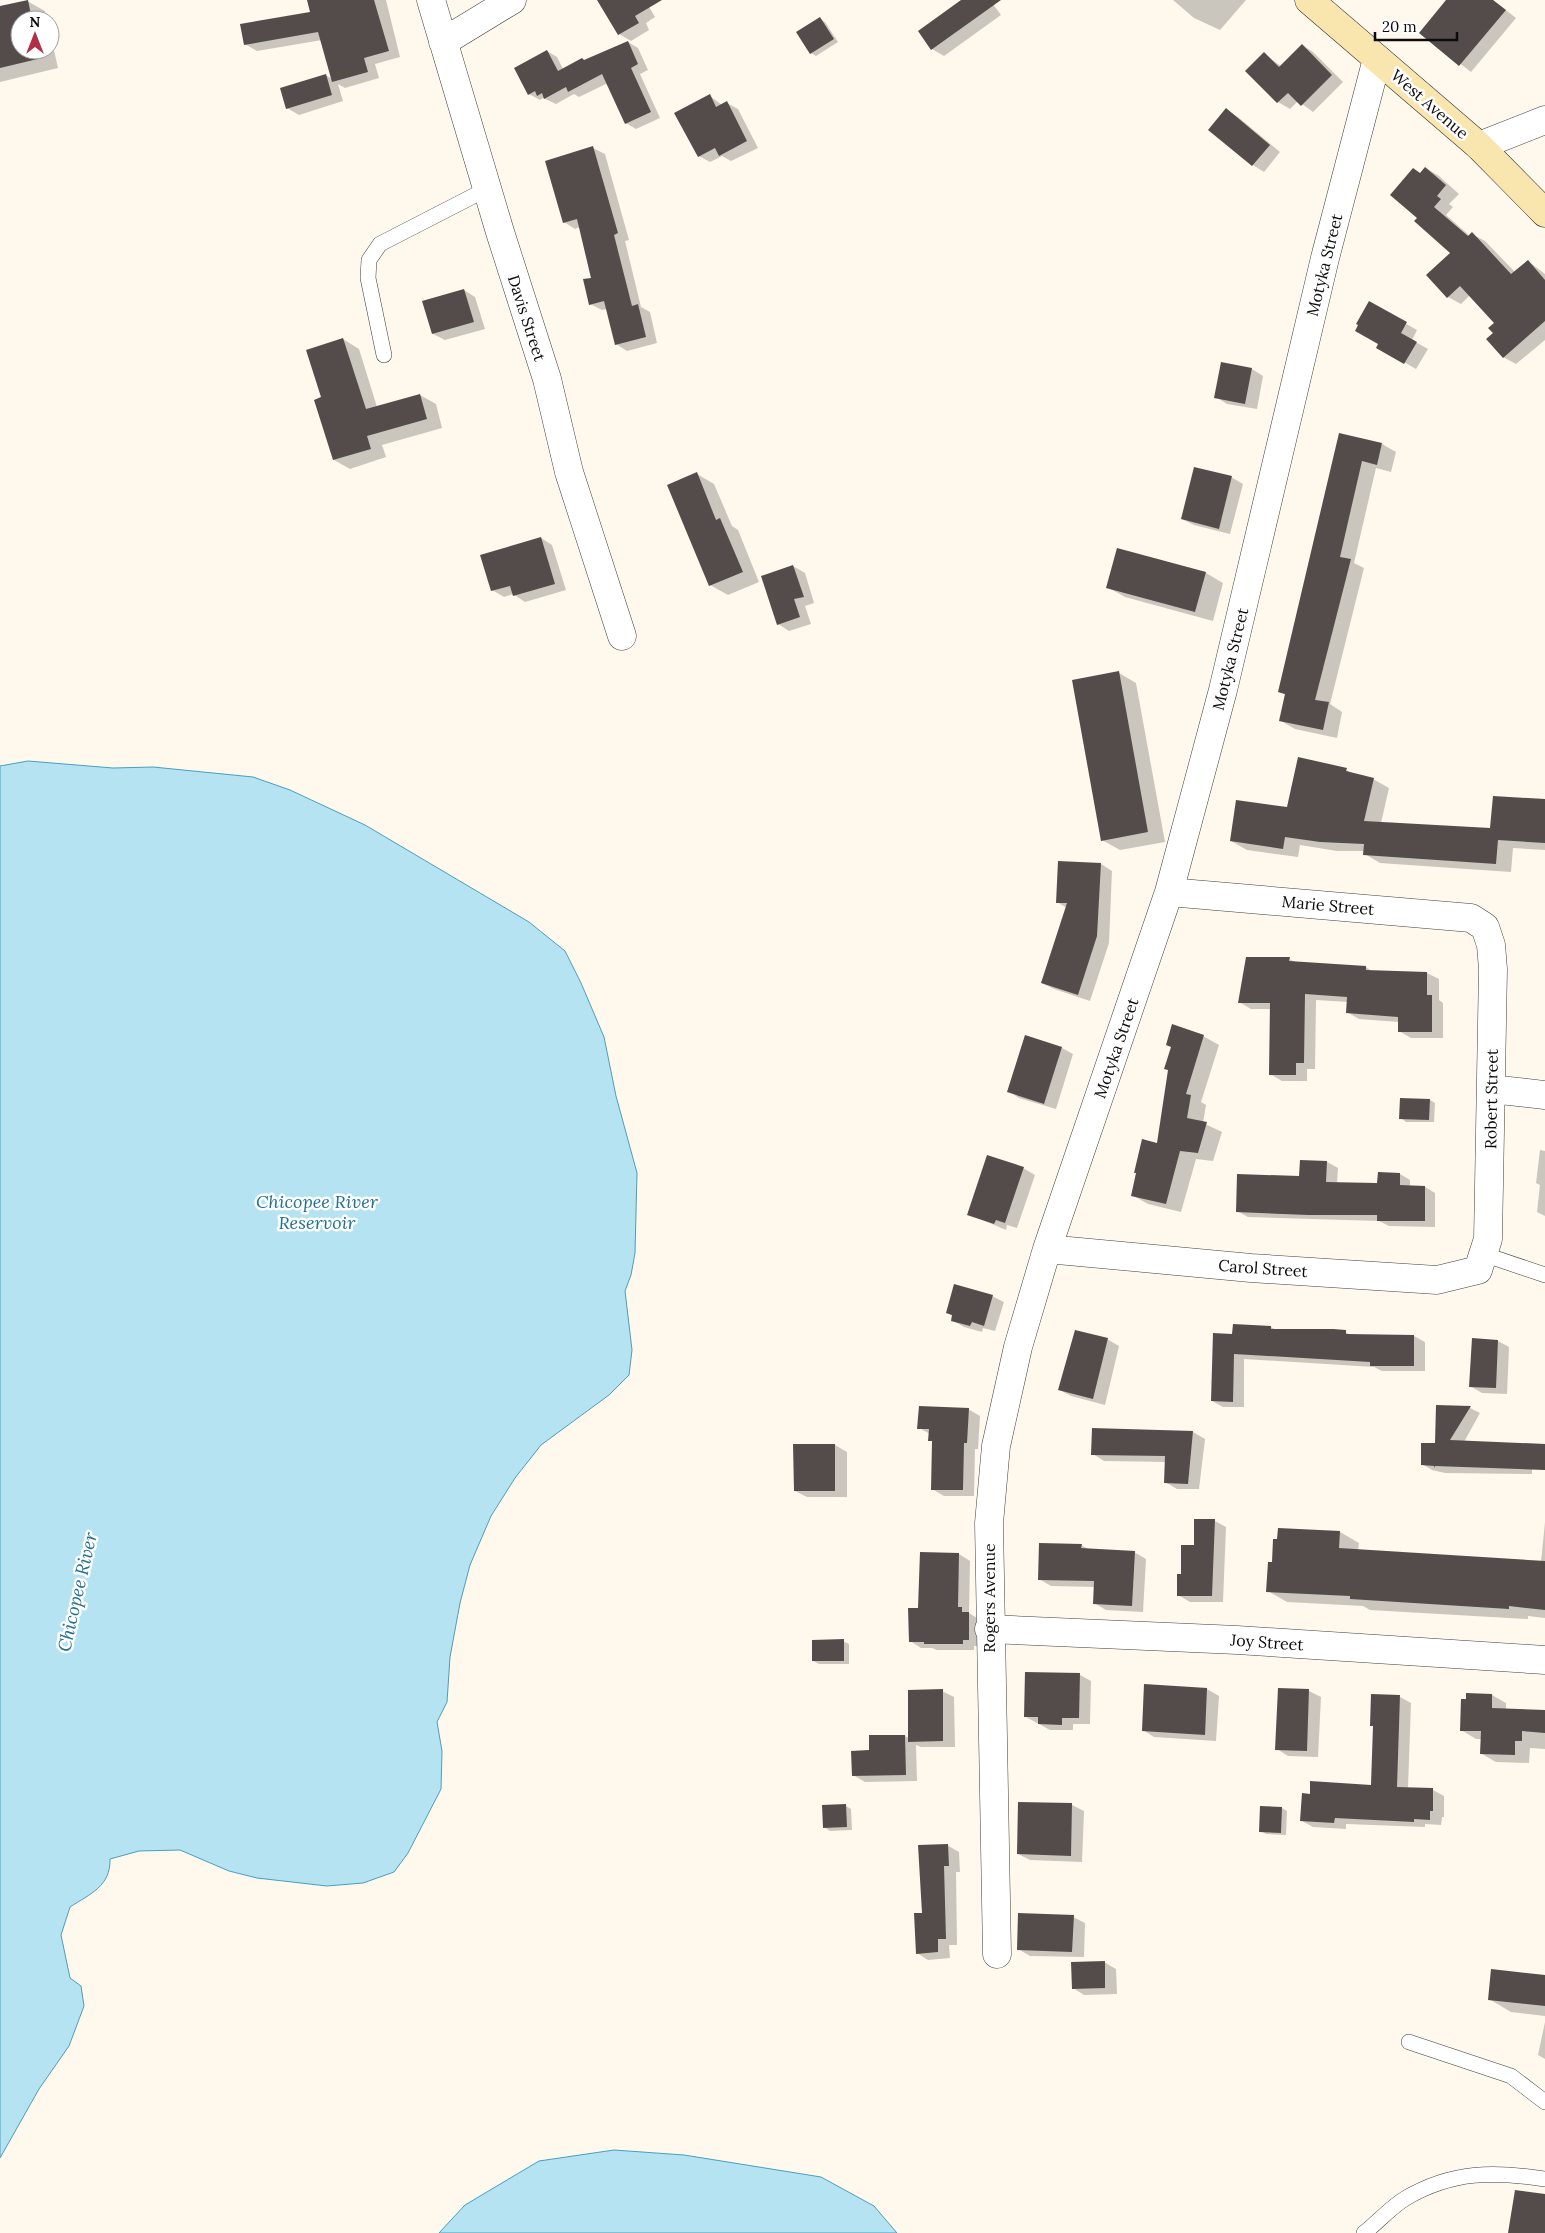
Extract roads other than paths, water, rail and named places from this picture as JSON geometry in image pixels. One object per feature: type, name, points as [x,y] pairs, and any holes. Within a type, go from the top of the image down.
[{"type":"main road","name":"West Avenue","points":[[1309,0],[1479,146],[1545,213]]},
{"type":"street","name":"Davis Street","points":[[431,0],[487,189],[547,379],[569,472],[622,636]]},
{"type":"street","points":[[443,42],[512,0]]},
{"type":"street","name":"Motyka Street","points":[[1047,1249],[1169,892],[1223,690],[1325,258],[1377,59]]},
{"type":"street","points":[[1479,146],[1545,120]]},
{"type":"street","name":"Marie Street","points":[[1169,892],[1471,918],[1485,927]]},
{"type":"street","name":"Robert Street","points":[[1480,1262],[1488,1239],[1492,1089],[1493,969],[1491,945],[1485,927]]},
{"type":"street","points":[[1492,1089],[1545,1095]]},
{"type":"street","name":"Carol Street","points":[[1047,1249],[1251,1268],[1437,1280],[1480,1262]]},
{"type":"street","name":"Rogers Avenue","points":[[997,1954],[989,1629],[989,1523],[996,1446],[1018,1347],[1047,1249]]},
{"type":"street","name":"Joy Street","points":[[989,1629],[1237,1640],[1545,1660]]},
{"type":"lane","points":[[384,355],[368,278],[369,260],[380,244],[487,189]]},
{"type":"lane","points":[[1480,1262],[1545,1275]]},
{"type":"lane","points":[[1409,2042],[1511,2076],[1545,2102]]},
{"type":"lane","points":[[1364,2233],[1406,2198],[1446,2180],[1476,2174],[1510,2174],[1545,2179]]},
{"type":"water","name":"Chicopee River Reservoir","points":[[28,761],[113,768],[153,767],[253,777],[290,790],[365,825],[529,922],[565,951],[581,983],[604,1037],[616,1096],[637,1173],[635,1253],[631,1275],[625,1291],[632,1350],[629,1375],[609,1395],[541,1445],[515,1478],[491,1516],[470,1565],[460,1603],[450,1657],[447,1702],[437,1722],[442,1751],[441,1789],[408,1853],[394,1872],[363,1883],[327,1886],[257,1878],[229,1871],[180,1850],[139,1851],[110,1859],[107,1876],[103,1883],[92,1893],[70,1907],[61,1935],[70,1978],[81,1986],[84,2006],[69,2046],[39,2089],[0,2158],[0,766]]},
{"type":"water","points":[[614,2150],[684,2155],[821,2177],[874,2206],[897,2233],[439,2233],[465,2205],[539,2161]]},
{"type":"water label","name":"Chicopee River","points":[[77,1592]]}]
